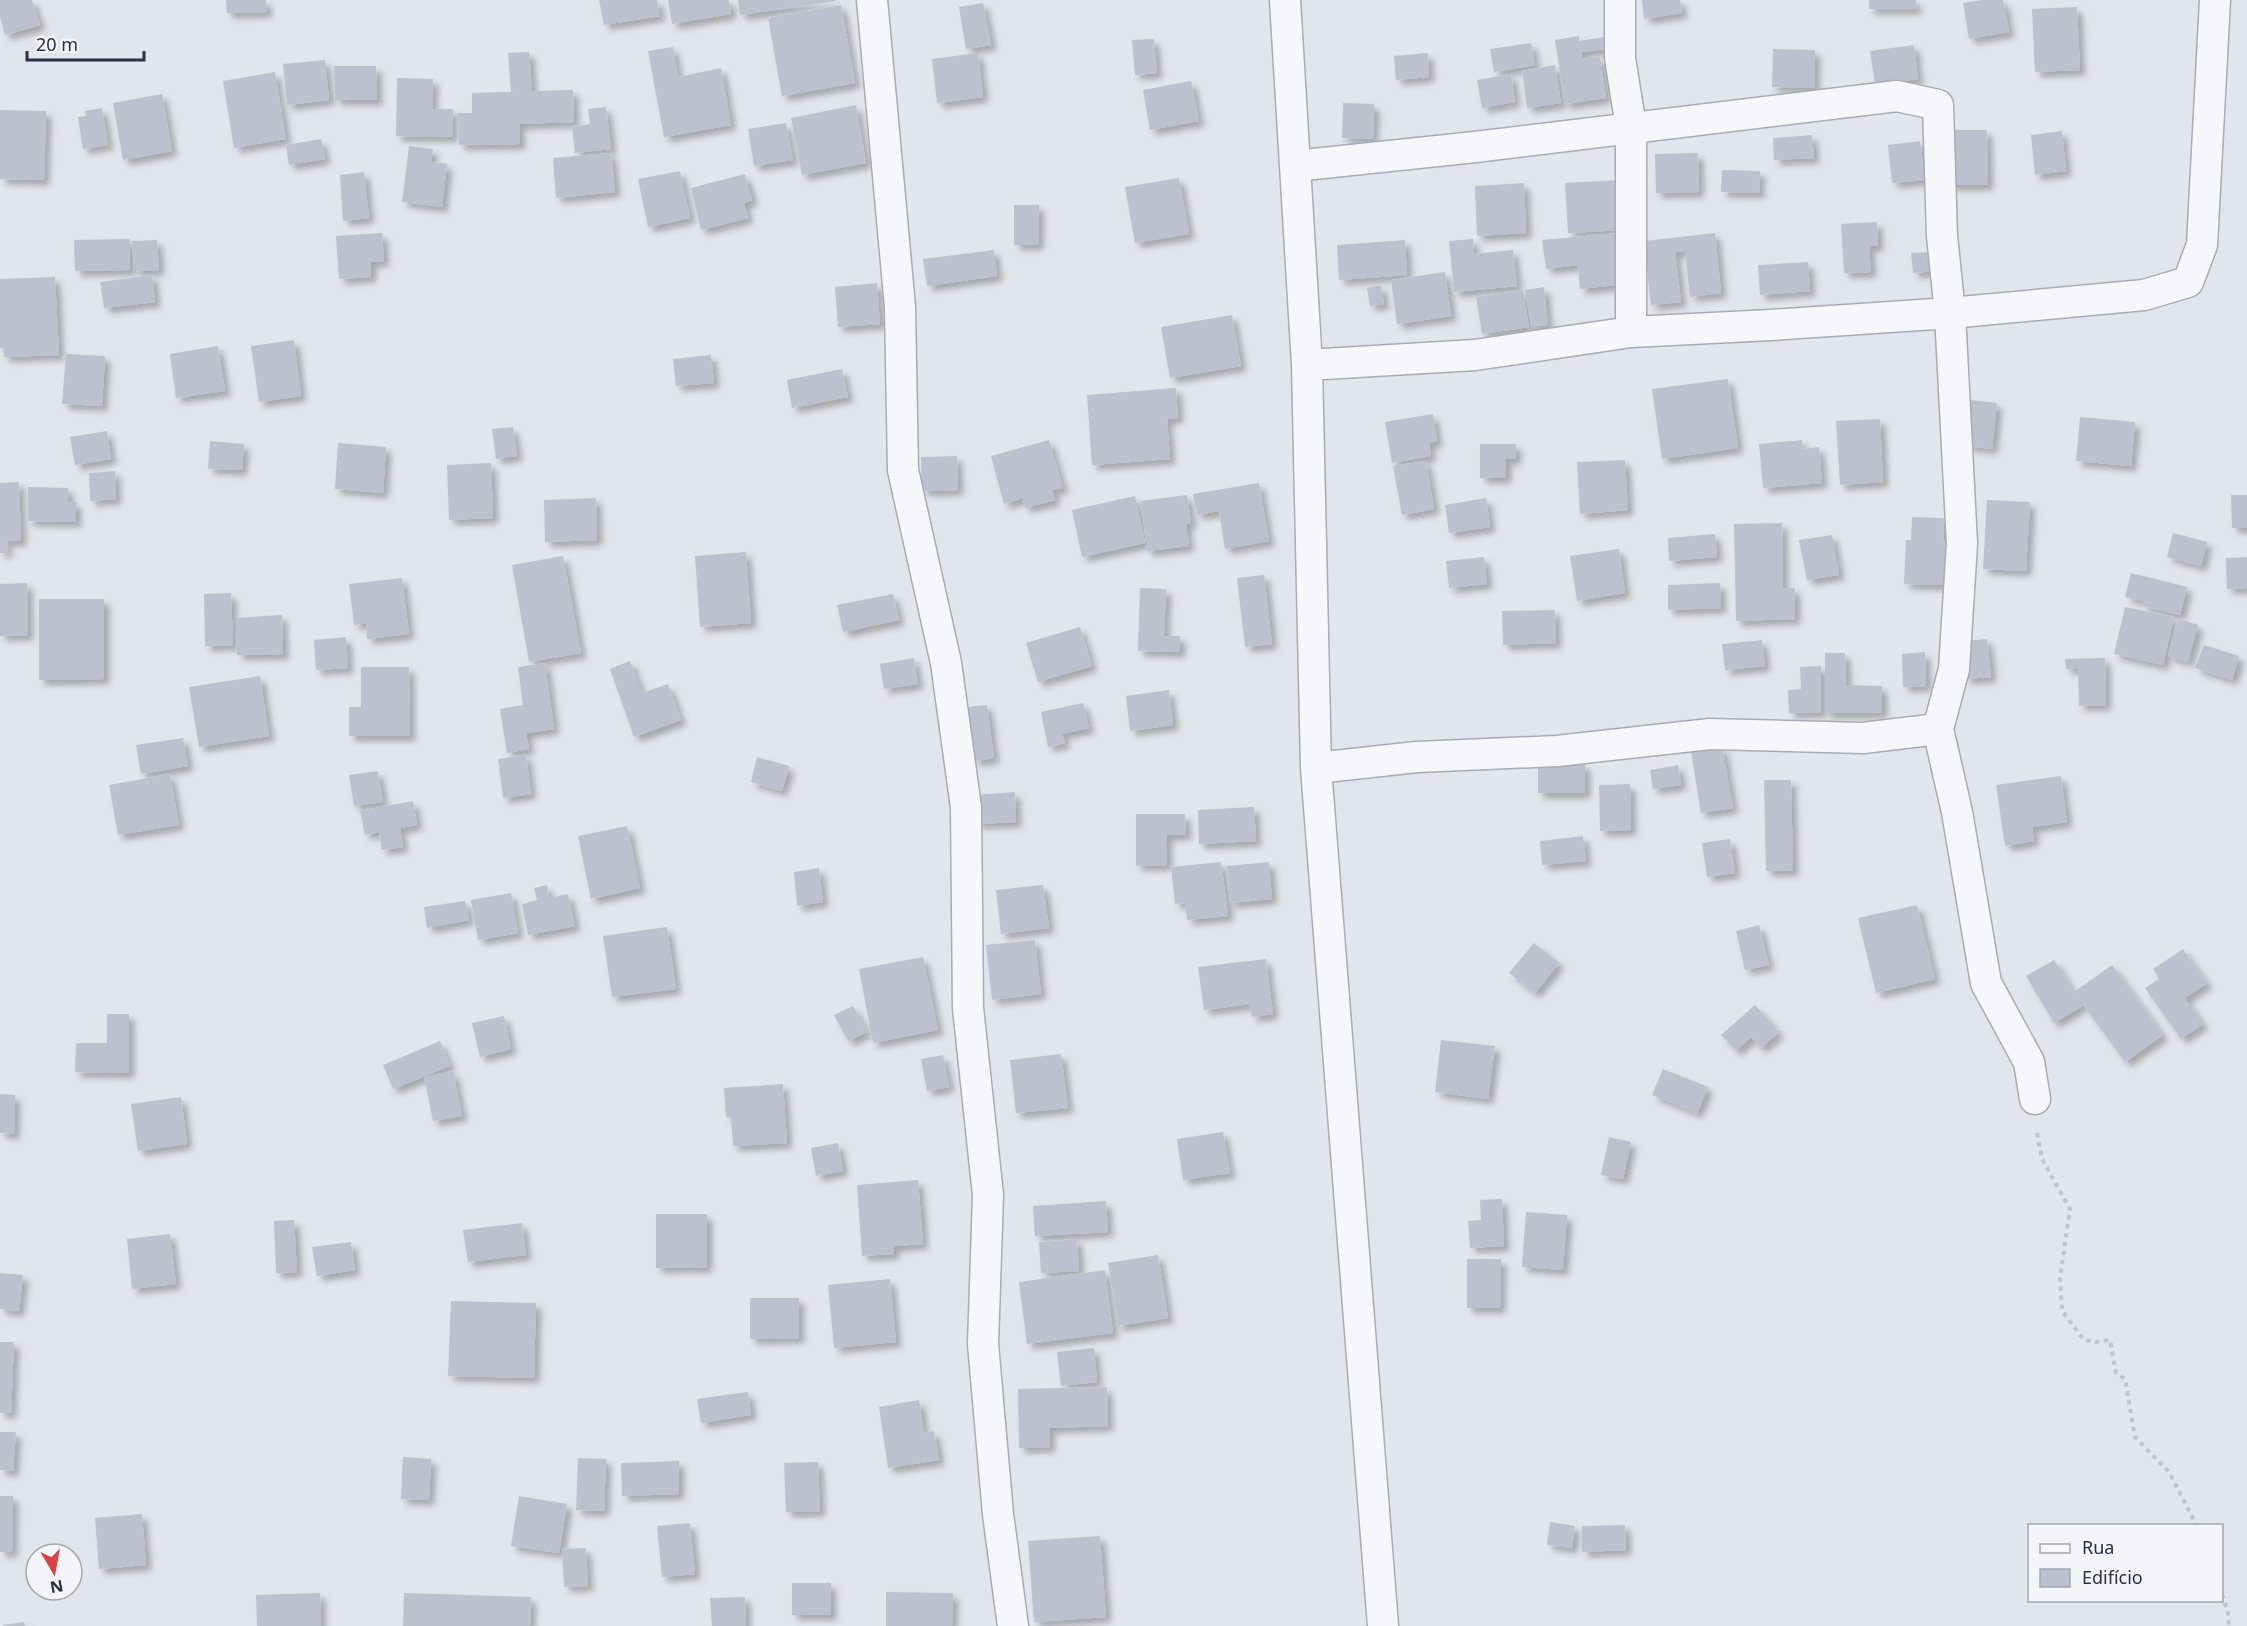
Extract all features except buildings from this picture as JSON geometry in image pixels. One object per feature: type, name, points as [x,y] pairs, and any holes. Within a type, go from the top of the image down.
[{"type":"street","points":[[872,0],[900,307],[903,470],[946,663],[966,807],[968,1008],[988,1195],[983,1344],[998,1514],[1013,1626]]},
{"type":"street","points":[[1285,0],[1307,364],[1316,768],[1383,1626]]},
{"type":"street","points":[[1620,0],[1620,58],[1631,127],[1631,332]]},
{"type":"street","points":[[1307,364],[1474,355],[1631,332],[1950,313],[2144,295],[2188,282],[2202,245],[2215,0]]},
{"type":"street","points":[[1295,166],[1474,147],[1897,96],[1938,105],[1942,236],[1950,313],[1962,544],[1953,669],[1938,729],[1957,812],[1986,984],[2029,1062],[2035,1099]]},
{"type":"street","points":[[1316,768],[1417,757],[1557,752],[1710,734],[1863,738],[1938,729]]},
{"type":"path","points":[[2035,1099],[2037,1136],[2042,1159],[2070,1209],[2060,1278],[2062,1311],[2084,1340],[2096,1342],[2110,1340],[2116,1373],[2125,1379],[2135,1437],[2169,1472],[2196,1524]]},
{"type":"path","points":[[2223,1597],[2229,1626]]}]
